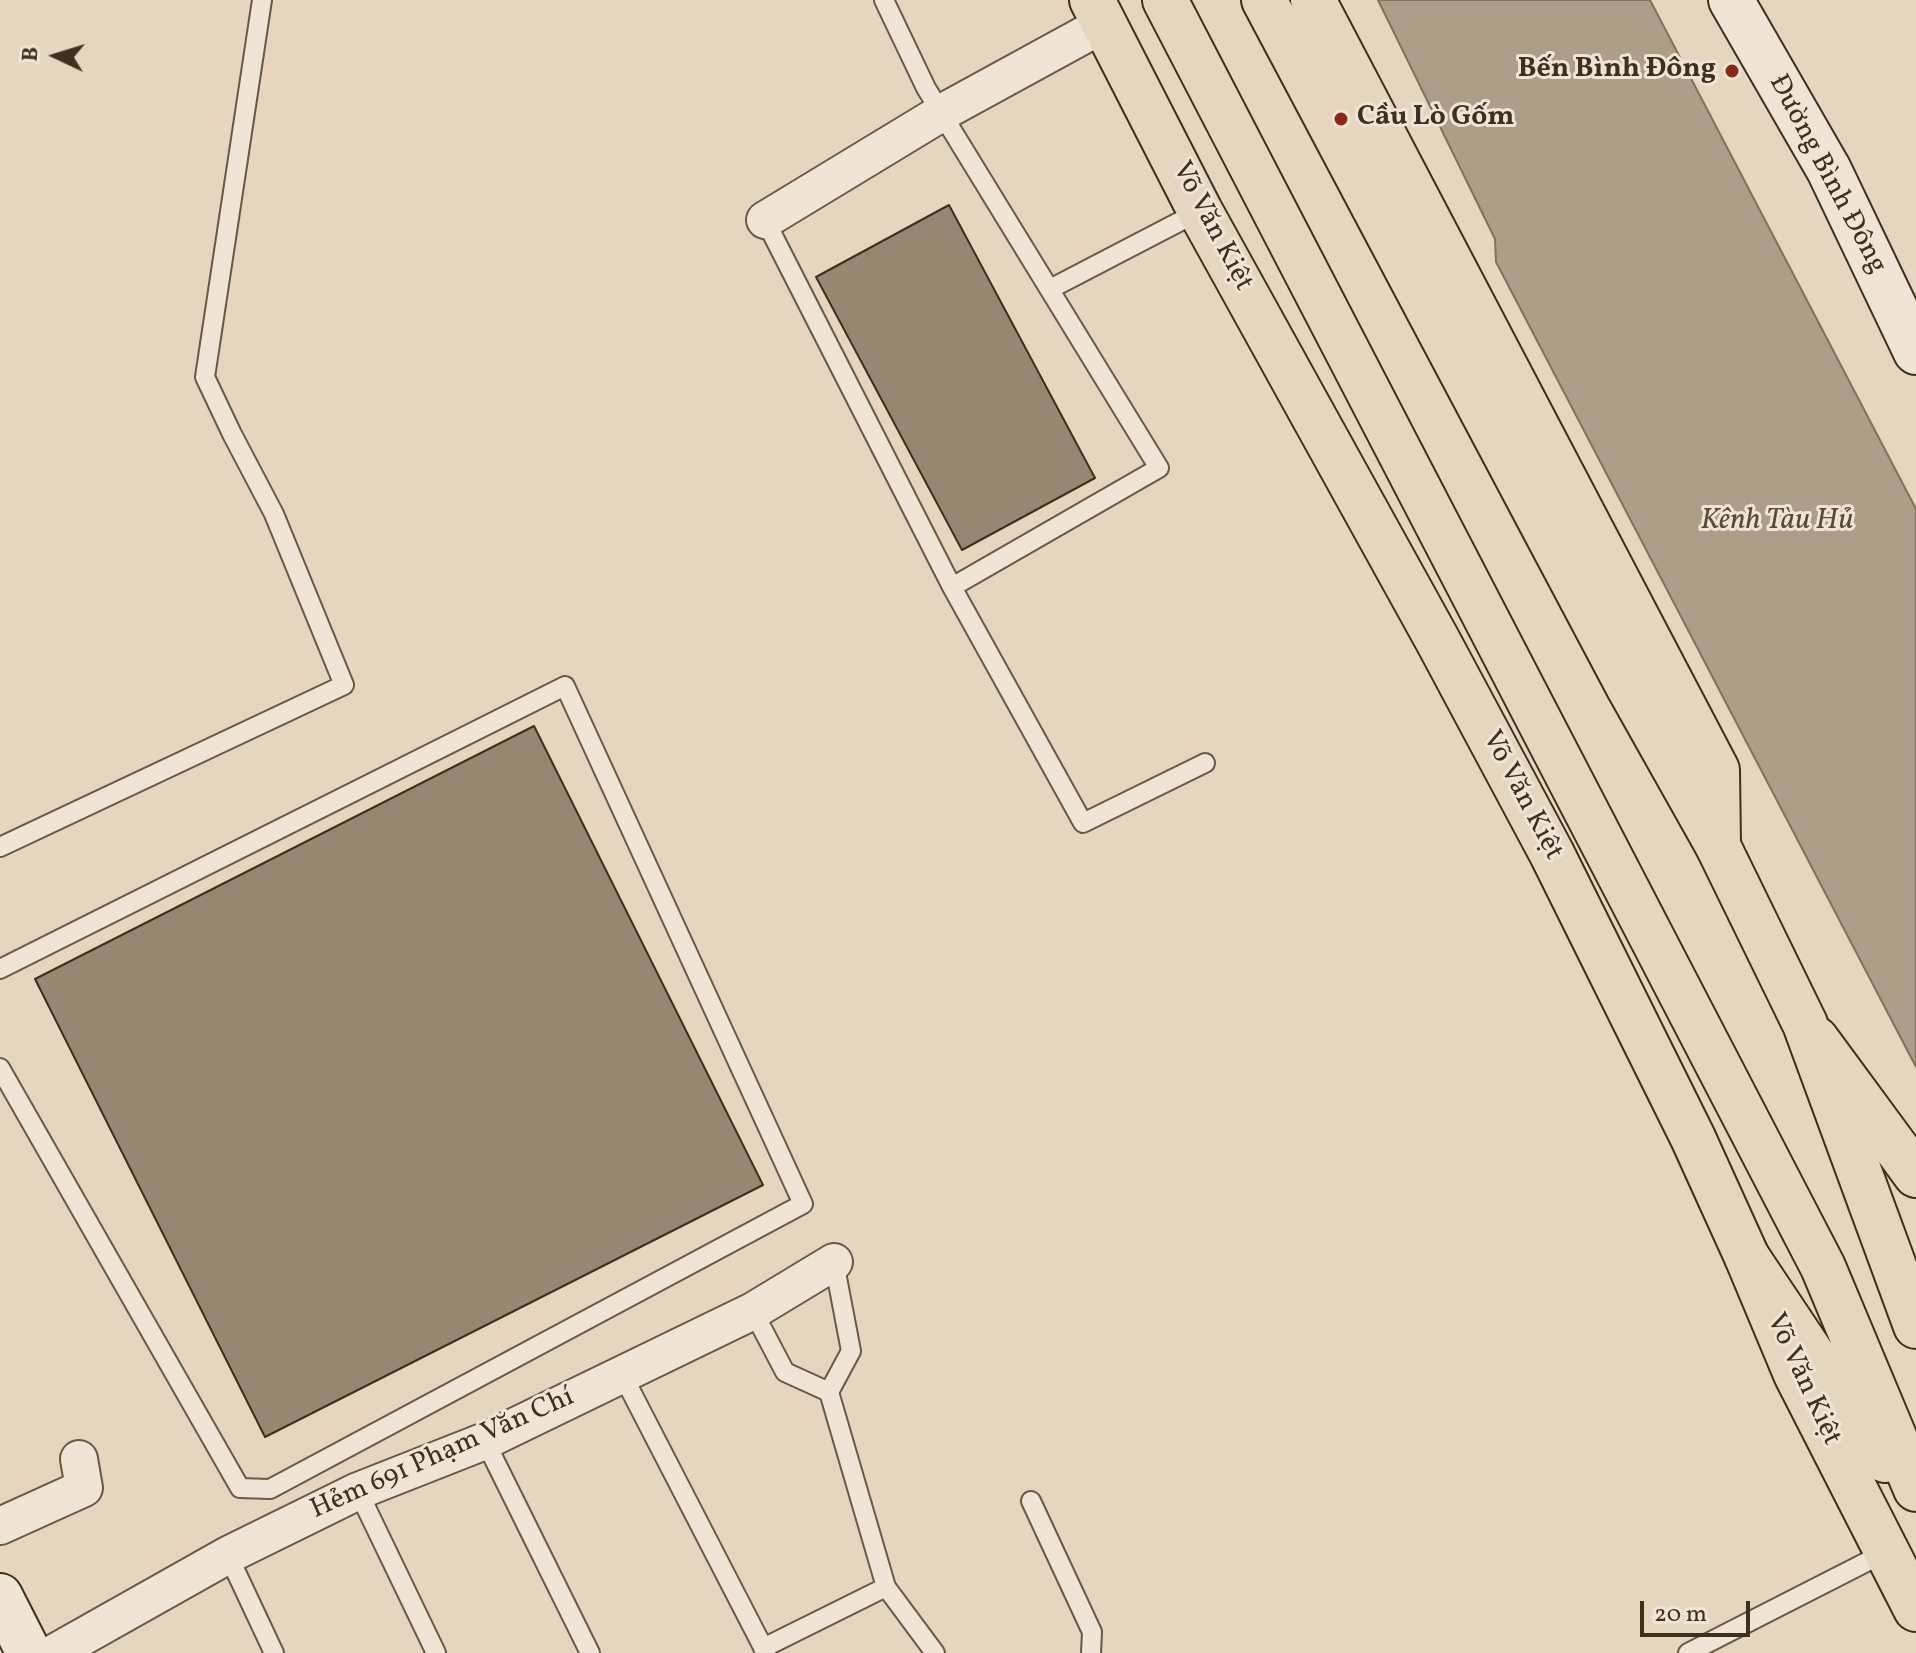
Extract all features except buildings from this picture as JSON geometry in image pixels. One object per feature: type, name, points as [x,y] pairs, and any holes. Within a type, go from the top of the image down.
[{"type":"main road","name":"Võ Văn Kiệt","points":[[1165,0],[1823,1267],[1916,1491]]},
{"type":"main road","points":[[1264,0],[1628,686],[1718,846],[1916,1240]]},
{"type":"main road","points":[[1313,0],[1717,770],[1718,846]]},
{"type":"main road","name":"Võ Văn Kiệt","points":[[1098,12],[1200,211],[1545,841],[1693,1138],[1796,1374],[1916,1609]]},
{"type":"main road","points":[[1805,1024],[1916,1175]]},
{"type":"main road","points":[[1805,1024],[1916,1326]]},
{"type":"main road","points":[[1747,1257],[1876,1450],[1916,1491]]},
{"type":"street","name":"Đường Bình Đông","points":[[1731,0],[1829,170],[1916,352]]},
{"type":"street","points":[[765,220],[943,112],[1098,12]]},
{"type":"street","name":"Hẻm 691 Phạm Văn Chí","points":[[54,1653],[228,1555],[358,1491],[485,1441],[753,1311],[834,1262]]},
{"type":"street","points":[[0,1526],[84,1488],[79,1459]]},
{"type":"street","points":[[0,1596],[29,1653]]},
{"type":"lane","points":[[0,847],[344,685],[274,514],[205,377],[262,0]]},
{"type":"lane","points":[[884,0],[926,88],[1159,468],[952,587]]},
{"type":"lane","points":[[1050,289],[1200,211]]},
{"type":"lane","points":[[765,220],[952,587],[1083,823],[1205,763]]},
{"type":"lane","points":[[0,969],[565,686],[803,1204],[270,1489],[240,1488],[0,1068]]},
{"type":"lane","points":[[834,1262],[851,1351],[829,1392],[886,1587],[935,1653]]},
{"type":"lane","points":[[753,1311],[785,1372],[829,1392]]},
{"type":"lane","points":[[622,1374],[765,1650],[886,1587]]},
{"type":"lane","points":[[485,1441],[590,1653]]},
{"type":"lane","points":[[358,1491],[436,1653]]},
{"type":"lane","points":[[1031,1501],[1092,1632],[1091,1653]]},
{"type":"lane","points":[[1688,1653],[1886,1552]]},
{"type":"lane","points":[[228,1555],[274,1653]]},
{"type":"water","name":"Kênh Tàu Hủ","points":[[1378,0],[1650,0],[1916,509],[1916,1067],[1496,262],[1495,239]]},
{"type":"place","name":"Bến Bình Đông","points":[[1732,71]]},
{"type":"place","name":"Cầu Lò Gốm","points":[[1341,119]]}]
